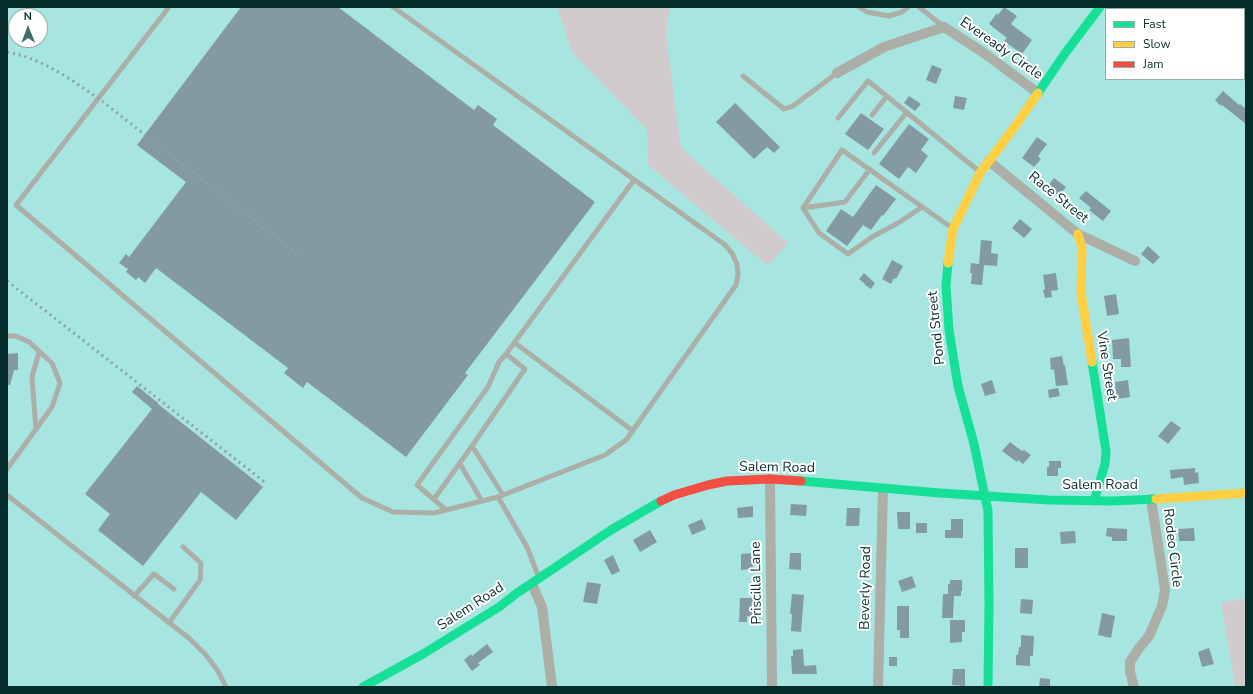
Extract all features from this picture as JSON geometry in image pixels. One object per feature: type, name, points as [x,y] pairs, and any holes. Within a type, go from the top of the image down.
[{"type":"street","name":"Pond Street","points":[[988,687],[988,511],[974,444],[958,386],[949,330],[946,280],[953,229],[980,173],[1100,7]]},
{"type":"street","name":"Eveready Circle","points":[[838,73],[884,47],[944,27],[984,53],[1038,92]]},
{"type":"street","name":"Race Street","points":[[989,161],[1078,234],[1135,261]]},
{"type":"street","name":"Vine Street","points":[[1078,234],[1082,248],[1081,292],[1106,450],[1105,464],[1094,501]]},
{"type":"street","name":"Salem Road","points":[[363,687],[423,654],[499,607],[517,593],[611,530],[674,495],[708,485],[727,481],[770,479],[984,496],[1094,501],[1246,493]]},
{"type":"street","name":"Priscilla Lane","points":[[770,479],[772,687]]},
{"type":"street","name":"Beverly Road","points":[[878,687],[883,489]]},
{"type":"street","name":"Rodeo Circle","points":[[1134,687],[1130,672],[1130,662],[1149,636],[1162,606],[1165,590],[1151,499]]},
{"type":"street","points":[[535,581],[542,608],[552,687]]},
{"type":"lane","points":[[169,7],[16,205],[362,498],[393,512],[434,513],[504,495],[605,455],[626,440],[736,285],[738,264],[724,244],[393,7]]},
{"type":"lane","points":[[859,7],[867,12],[889,16],[902,12],[908,7]]},
{"type":"lane","points":[[919,7],[944,27]]},
{"type":"lane","points":[[743,76],[784,109],[793,106],[838,73]]},
{"type":"lane","points":[[838,118],[868,81],[980,173]]},
{"type":"lane","points":[[872,115],[887,96]]},
{"type":"lane","points":[[874,153],[907,112]]},
{"type":"lane","points":[[802,208],[842,150],[953,229]]},
{"type":"lane","points":[[802,208],[845,202],[870,169]]},
{"type":"lane","points":[[446,510],[417,485],[488,387],[499,362],[634,180]]},
{"type":"lane","points":[[802,208],[819,233],[848,254],[872,237],[898,223],[922,207]]},
{"type":"lane","points":[[7,336],[16,336],[29,342],[52,363],[60,383],[52,407],[7,469]]},
{"type":"lane","points":[[514,343],[633,431]]},
{"type":"lane","points":[[36,430],[32,378],[39,352]]},
{"type":"lane","points":[[434,499],[460,464],[525,369],[506,354]]},
{"type":"lane","points":[[472,446],[504,495]]},
{"type":"lane","points":[[460,464],[482,501]]},
{"type":"lane","points":[[7,495],[190,639],[206,655],[218,671],[226,687]]},
{"type":"lane","points":[[498,497],[527,547],[535,581]]},
{"type":"lane","points":[[169,623],[200,580],[201,563],[183,547]]},
{"type":"lane","points":[[134,596],[154,574],[174,589]]},
{"type":"shaded area","points":[[557,7],[670,7],[666,35],[681,148],[788,243],[768,266],[648,165],[647,130],[572,52]]},
{"type":"shaded area","points":[[1246,599],[1246,687],[1235,687],[1221,602]]},
{"type":"building","points":[[241,7],[338,7],[474,110],[478,105],[497,119],[493,125],[595,202],[465,373],[468,375],[406,457],[307,382],[303,388],[284,373],[288,368],[156,268],[145,283],[138,277],[136,280],[126,272],[128,269],[119,263],[126,254],[129,257],[186,182],[137,145]]},
{"type":"building","points":[[1004,7],[1017,16],[1011,24],[1032,40],[1022,54],[1004,41],[1007,38],[989,24],[997,13],[998,15]]},
{"type":"building","points":[[932,65],[942,69],[936,84],[926,80]]},
{"type":"building","points":[[1223,91],[1246,109],[1246,124],[1215,100]]},
{"type":"building","points":[[909,96],[921,104],[915,111],[904,103]]},
{"type":"building","points":[[955,96],[967,98],[964,110],[953,108]]},
{"type":"building","points":[[735,103],[780,147],[774,153],[767,147],[754,159],[716,122]]},
{"type":"building","points":[[861,113],[884,129],[868,150],[845,134]]},
{"type":"building","points":[[909,124],[929,139],[921,150],[928,156],[916,173],[908,167],[899,179],[879,164]]},
{"type":"building","points":[[1037,137],[1047,144],[1038,156],[1041,159],[1034,167],[1022,158]]},
{"type":"building","points":[[1054,178],[1066,187],[1059,196],[1047,187]]},
{"type":"building","points":[[876,185],[896,199],[871,230],[863,225],[847,246],[826,231],[841,209],[853,217]]},
{"type":"building","points":[[1086,191],[1111,211],[1103,221],[1089,210],[1091,208],[1079,198]]},
{"type":"building","points":[[1020,219],[1032,229],[1024,238],[1012,228]]},
{"type":"building","points":[[981,240],[992,241],[991,253],[998,254],[997,266],[984,265],[982,285],[971,284],[971,263],[979,264]]},
{"type":"building","points":[[1148,246],[1160,257],[1153,264],[1141,254]]},
{"type":"building","points":[[892,260],[903,266],[896,279],[894,278],[891,284],[882,279]]},
{"type":"building","points":[[864,273],[875,283],[871,289],[859,279]]},
{"type":"building","points":[[1056,273],[1058,290],[1051,291],[1052,297],[1045,298],[1043,290],[1045,289],[1043,275]]},
{"type":"building","points":[[1116,294],[1119,314],[1107,316],[1104,296]]},
{"type":"building","points":[[1129,338],[1131,367],[1121,367],[1121,359],[1113,359],[1112,340]]},
{"type":"building","points":[[18,353],[18,370],[14,370],[10,385],[7,385],[7,354]]},
{"type":"building","points":[[1062,356],[1068,385],[1056,386],[1054,369],[1051,370],[1050,358]]},
{"type":"building","points":[[992,380],[996,393],[985,396],[981,384]]},
{"type":"building","points":[[1128,380],[1130,397],[1117,399],[1115,382]]},
{"type":"building","points":[[137,386],[263,487],[236,520],[201,492],[143,566],[98,530],[110,514],[85,494],[152,409],[132,392]]},
{"type":"building","points":[[1058,388],[1060,396],[1049,398],[1048,390]]},
{"type":"building","points":[[1171,421],[1181,428],[1168,444],[1158,436]]},
{"type":"building","points":[[1010,442],[1022,451],[1024,450],[1031,455],[1023,464],[1018,460],[1017,462],[1002,451]]},
{"type":"building","points":[[1049,461],[1061,461],[1061,468],[1058,468],[1058,476],[1047,476]]},
{"type":"building","points":[[1195,468],[1195,473],[1198,472],[1199,483],[1184,485],[1183,477],[1171,479],[1170,470]]},
{"type":"building","points":[[791,504],[807,505],[806,516],[790,515]]},
{"type":"building","points":[[753,506],[753,517],[738,518],[737,508]]},
{"type":"building","points":[[847,508],[860,508],[859,526],[846,526]]},
{"type":"building","points":[[897,512],[910,512],[910,529],[898,529]]},
{"type":"building","points":[[702,519],[706,529],[692,535],[688,525]]},
{"type":"building","points":[[951,519],[963,519],[963,538],[945,538],[945,530],[951,530]]},
{"type":"building","points":[[916,523],[927,523],[927,533],[916,533]]},
{"type":"building","points":[[1107,528],[1127,529],[1127,541],[1112,541],[1112,537],[1106,536]]},
{"type":"building","points":[[1194,528],[1195,541],[1179,541],[1178,529]]},
{"type":"building","points":[[650,530],[657,542],[640,552],[633,540]]},
{"type":"building","points":[[1075,531],[1076,543],[1061,544],[1060,532]]},
{"type":"building","points":[[1015,548],[1028,548],[1028,568],[1015,568]]},
{"type":"building","points":[[753,553],[753,569],[741,570],[741,554]]},
{"type":"building","points":[[790,553],[801,553],[801,570],[789,569]]},
{"type":"building","points":[[613,555],[620,571],[612,575],[604,560]]},
{"type":"building","points":[[912,576],[916,587],[902,592],[898,581]]},
{"type":"building","points":[[950,580],[962,580],[961,596],[954,596],[953,618],[942,618],[943,594],[948,594],[948,584],[950,584]]},
{"type":"building","points":[[587,582],[601,584],[597,604],[583,602]]},
{"type":"building","points":[[792,594],[804,595],[801,632],[791,631],[792,614],[790,614]]},
{"type":"building","points":[[740,598],[753,598],[752,617],[747,616],[747,622],[739,622]]},
{"type":"building","points":[[1021,599],[1033,600],[1032,614],[1020,613]]},
{"type":"building","points":[[897,606],[909,606],[909,638],[900,638],[900,630],[897,630]]},
{"type":"building","points":[[1102,613],[1115,616],[1111,638],[1098,635]]},
{"type":"building","points":[[950,620],[965,620],[965,632],[962,632],[962,642],[950,643]]},
{"type":"building","points":[[1021,635],[1034,636],[1033,656],[1030,656],[1030,666],[1016,665],[1016,655],[1018,655],[1019,647],[1021,647]]},
{"type":"building","points":[[487,644],[493,652],[478,663],[480,665],[472,671],[464,660],[471,654],[472,656]]},
{"type":"building","points":[[1209,648],[1214,664],[1202,667],[1198,652]]},
{"type":"building","points":[[803,649],[804,666],[816,665],[817,674],[792,674],[791,656],[793,656],[793,650]]},
{"type":"building","points":[[889,657],[897,657],[897,666],[889,666]]},
{"type":"building","points":[[953,669],[965,669],[965,686],[952,685]]},
{"type":"building","points":[[1040,678],[1050,679],[1050,687],[1039,687]]},
{"type":"railway","points":[[7,52],[24,56],[44,64],[67,77],[98,98],[297,254]]},
{"type":"railway","points":[[7,281],[266,483]]},
{"type":"traffic: fast","points":[[1038,93],[1066,52],[1100,7]]},
{"type":"traffic: fast","points":[[948,263],[946,286],[949,330],[958,386],[974,444],[988,511],[988,687]]},
{"type":"traffic: fast","points":[[1092,362],[1106,451],[1105,464],[1094,501]]},
{"type":"traffic: fast","points":[[801,481],[940,493],[1049,500],[1113,501],[1156,499]]},
{"type":"traffic: fast","points":[[363,687],[423,654],[499,607],[517,593],[611,530],[661,501]]},
{"type":"traffic: slow","points":[[948,263],[953,229],[980,173],[1038,93]]},
{"type":"traffic: slow","points":[[1078,234],[1082,248],[1081,292],[1092,362]]},
{"type":"traffic: slow","points":[[1156,499],[1246,493]]},
{"type":"traffic: jam","points":[[661,501],[674,495],[727,481],[770,479],[801,481]]}]
